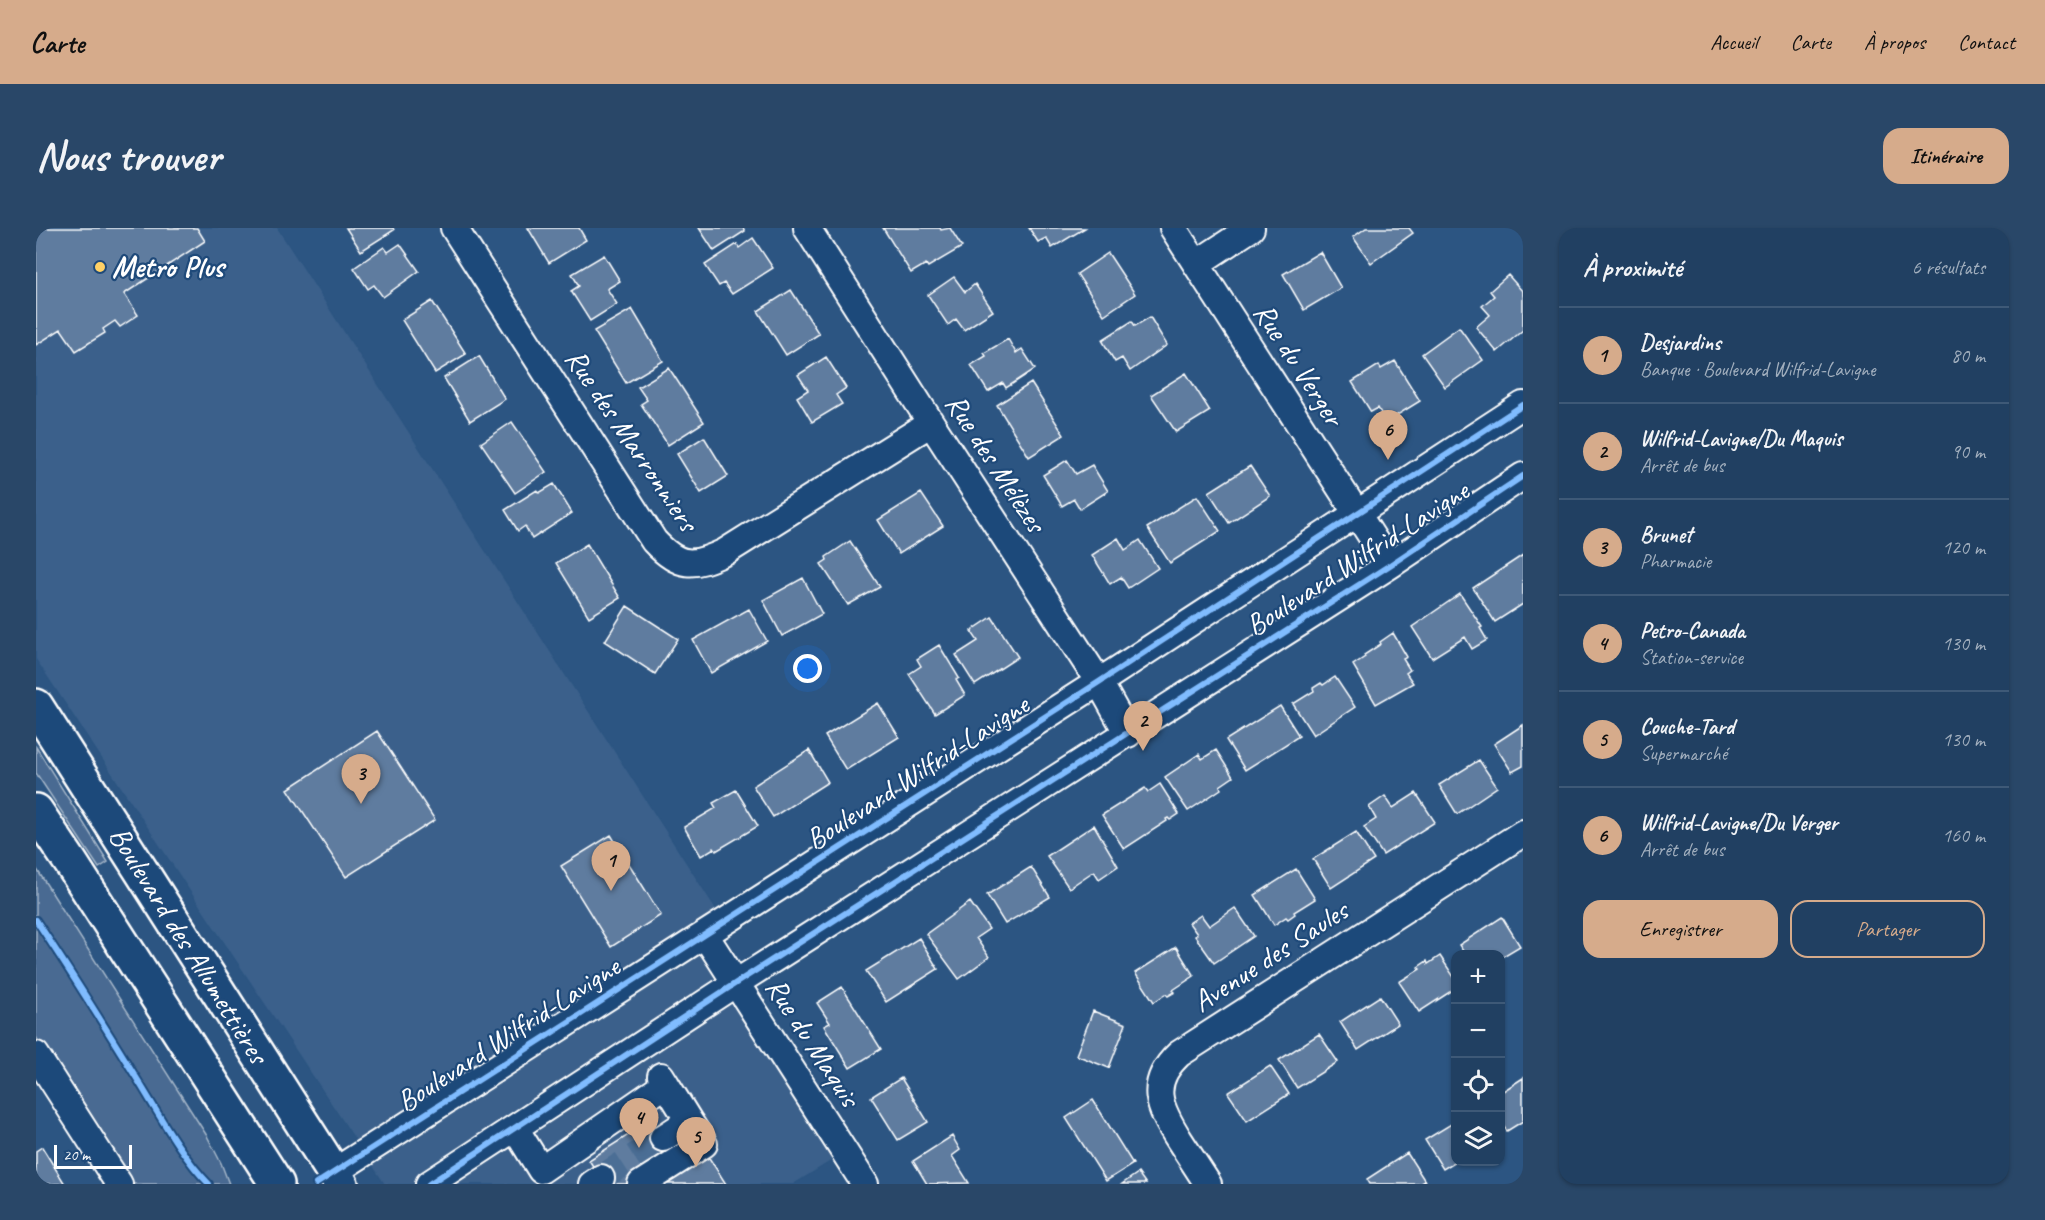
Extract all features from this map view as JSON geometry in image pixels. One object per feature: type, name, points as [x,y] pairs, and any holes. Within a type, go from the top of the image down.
[{"type":"highway","name":"Boulevard des Allumettières","points":[[36,706],[337,1178]]},
{"type":"highway","name":"Boulevard des Allumettières","points":[[36,811],[277,1184]]},
{"type":"street","name":"Rue des Marronniers","points":[[454,228],[654,541],[666,555],[680,562],[695,563],[710,560],[725,552],[931,423]]},
{"type":"street","name":"Rue des Mélèzes","points":[[807,228],[1099,682],[1128,734]]},
{"type":"street","name":"Rue du Verger","points":[[1173,228],[1390,565]]},
{"type":"street","points":[[1196,264],[1251,228]]},
{"type":"street","name":"Boulevard Wilfrid-Lavigne","points":[[337,1178],[600,1001],[1099,682],[1523,405]]},
{"type":"street","name":"Boulevard Wilfrid-Lavigne","points":[[429,1184],[736,983],[1390,565],[1523,476]]},
{"type":"street","name":"Avenue des Saules","points":[[1208,1184],[1164,1115],[1159,1097],[1161,1080],[1167,1065],[1179,1054],[1523,833]]},
{"type":"street","name":"Rue du Maquis","points":[[705,935],[865,1184]]},
{"type":"street","points":[[36,1055],[118,1184]]},
{"type":"street","points":[[515,1128],[546,1177],[663,1080],[704,1144],[641,1184]]},
{"type":"street","points":[[663,1138],[689,1121]]},
{"type":"shaded area","points":[[36,228],[277,228],[724,922],[706,935],[845,1152],[793,1184],[385,1184],[36,659]]},
{"type":"shaded area","points":[[36,747],[108,862],[99,868],[36,773]]},
{"type":"shaded area","points":[[36,868],[207,1136],[229,1184],[129,1184],[36,1037]]},
{"type":"building","name":"Metro Plus","points":[[36,228],[197,228],[205,241],[124,294],[138,315],[120,327],[115,321],[103,329],[105,333],[76,351],[61,329],[36,345]]},
{"type":"building","points":[[346,228],[393,228],[394,230],[361,251]]},
{"type":"building","points":[[528,228],[579,228],[586,240],[549,263]]},
{"type":"building","points":[[699,228],[743,228],[745,231],[714,251]]},
{"type":"building","points":[[883,228],[940,228],[941,230],[950,228],[962,247],[928,267],[926,264],[911,273]]},
{"type":"building","points":[[1029,228],[1085,228],[1052,248],[1046,238],[1038,242]]},
{"type":"building","points":[[1366,228],[1409,228],[1413,233],[1371,263],[1353,237]]},
{"type":"building","points":[[753,238],[773,268],[732,294],[724,283],[719,286],[705,265],[737,244],[739,248]]},
{"type":"building","points":[[400,244],[419,271],[383,297],[374,285],[368,289],[354,268],[384,247],[388,252]]},
{"type":"building","points":[[1320,252],[1341,288],[1304,310],[1283,274]]},
{"type":"building","points":[[1108,253],[1135,294],[1104,315],[1077,274]]},
{"type":"building","points":[[604,255],[620,281],[607,289],[617,304],[590,321],[571,291],[579,286],[572,274]]},
{"type":"building","points":[[1508,275],[1523,292],[1523,330],[1497,352],[1476,327],[1490,315],[1482,306],[1494,296],[1490,291]]},
{"type":"building","points":[[954,277],[965,292],[975,284],[993,311],[964,330],[956,319],[948,325],[928,295]]},
{"type":"building","points":[[791,290],[819,334],[786,355],[758,311]]},
{"type":"building","points":[[432,301],[466,354],[435,373],[402,320]]},
{"type":"building","points":[[632,309],[663,361],[626,383],[594,331]]},
{"type":"building","points":[[1150,317],[1167,345],[1130,371],[1122,358],[1115,362],[1102,340],[1132,321],[1135,326]]},
{"type":"building","points":[[1459,327],[1483,360],[1445,387],[1422,354]]},
{"type":"building","points":[[1008,339],[1016,353],[1022,349],[1035,369],[1006,388],[1003,383],[988,392],[971,365],[986,356],[984,353]]},
{"type":"building","points":[[479,356],[505,399],[470,421],[444,378]]},
{"type":"building","points":[[826,357],[846,388],[836,395],[842,404],[812,422],[797,397],[808,390],[798,375]]},
{"type":"building","points":[[1395,361],[1420,401],[1386,422],[1378,408],[1371,412],[1352,382],[1379,365],[1381,369]]},
{"type":"building","points":[[669,368],[704,422],[668,445],[641,404],[647,400],[638,387]]},
{"type":"building","points":[[1186,373],[1210,411],[1176,432],[1151,395]]},
{"type":"building","points":[[1031,383],[1064,435],[1029,457],[997,405]]},
{"type":"building","points":[[512,422],[546,472],[515,493],[481,443]]},
{"type":"building","points":[[704,437],[728,476],[701,493],[677,454]]},
{"type":"building","points":[[1067,460],[1076,474],[1092,465],[1108,491],[1080,509],[1074,499],[1062,506],[1043,475]]},
{"type":"building","points":[[1250,466],[1270,496],[1229,523],[1209,492]]},
{"type":"building","points":[[554,484],[572,513],[532,539],[525,526],[518,531],[505,510],[537,490],[539,493]]},
{"type":"building","points":[[921,493],[943,526],[899,554],[878,520]]},
{"type":"building","points":[[1197,496],[1220,531],[1170,563],[1147,528]]},
{"type":"building","points":[[1118,538],[1125,550],[1140,540],[1158,568],[1128,588],[1121,577],[1110,584],[1092,555]]},
{"type":"building","points":[[850,541],[880,587],[848,605],[821,564],[827,560],[826,557]]},
{"type":"building","points":[[587,544],[620,598],[589,617],[556,563]]},
{"type":"building","points":[[1523,555],[1523,604],[1495,622],[1473,588]]},
{"type":"building","points":[[803,578],[822,614],[782,636],[763,600]]},
{"type":"building","points":[[1460,594],[1482,627],[1480,628],[1487,640],[1472,649],[1465,637],[1432,658],[1412,627]]},
{"type":"building","points":[[627,606],[678,639],[655,674],[605,641]]},
{"type":"building","points":[[749,609],[767,641],[711,673],[693,640]]},
{"type":"building","points":[[992,617],[1018,657],[975,685],[956,655],[978,641],[971,631]]},
{"type":"building","points":[[1393,633],[1407,657],[1403,659],[1410,670],[1406,673],[1413,683],[1376,704],[1353,665]]},
{"type":"building","points":[[939,645],[959,678],[956,680],[965,695],[935,714],[909,674],[921,666],[917,659]]},
{"type":"building","points":[[1335,677],[1355,707],[1313,735],[1293,704],[1314,691],[1313,688]]},
{"type":"building","points":[[878,703],[899,737],[846,770],[825,736]]},
{"type":"building","points":[[1280,706],[1299,736],[1245,770],[1226,740]]},
{"type":"building","points":[[1523,725],[1523,766],[1512,772],[1494,744]]},
{"type":"building","points":[[377,731],[435,820],[346,877],[288,789]]},
{"type":"building","points":[[809,750],[828,782],[773,817],[753,786]]},
{"type":"building","points":[[1216,750],[1233,777],[1220,786],[1221,789],[1188,811],[1165,777],[1199,754],[1202,759]]},
{"type":"building","points":[[1479,760],[1497,787],[1457,814],[1439,785]]},
{"type":"building","points":[[1160,784],[1179,814],[1170,820],[1166,819],[1167,821],[1124,849],[1102,815],[1145,788],[1148,792]]},
{"type":"building","points":[[736,790],[758,826],[716,851],[714,848],[701,856],[684,827],[716,808],[713,803]]},
{"type":"building","points":[[1416,793],[1435,822],[1383,855],[1364,827],[1376,819],[1369,807],[1385,796],[1393,808]]},
{"type":"building","points":[[1094,825],[1118,866],[1099,879],[1094,871],[1069,888],[1047,856]]},
{"type":"building","points":[[1356,832],[1374,860],[1331,888],[1313,859]]},
{"type":"building","points":[[611,835],[661,915],[611,947],[561,866]]},
{"type":"building","points":[[1031,867],[1050,897],[1005,924],[987,895]]},
{"type":"building","points":[[1296,869],[1315,899],[1294,912],[1295,914],[1288,919],[1286,917],[1274,925],[1255,895]]},
{"type":"building","points":[[970,902],[989,929],[976,938],[989,957],[959,979],[926,934]]},
{"type":"building","points":[[1235,908],[1254,936],[1214,963],[1195,936],[1197,934],[1189,923],[1201,915],[1209,926]]},
{"type":"building","points":[[1502,917],[1520,946],[1505,955],[1505,950],[1462,950],[1459,945]]},
{"type":"building","points":[[919,938],[938,969],[886,1002],[866,971]]},
{"type":"building","points":[[1176,947],[1194,976],[1173,990],[1175,992],[1168,996],[1166,994],[1154,1002],[1135,973]]},
{"type":"building","points":[[1440,956],[1451,972],[1451,991],[1419,1012],[1399,982],[1420,969],[1418,967],[1427,961],[1428,964]]},
{"type":"building","points":[[842,987],[881,1049],[850,1068],[824,1026],[830,1023],[817,1003]]},
{"type":"building","points":[[1380,996],[1398,1024],[1358,1050],[1340,1022]]},
{"type":"building","points":[[1093,1011],[1126,1024],[1109,1068],[1076,1055]]},
{"type":"building","points":[[1319,1034],[1338,1062],[1297,1088],[1279,1060]]},
{"type":"building","points":[[1270,1066],[1289,1094],[1247,1121],[1228,1093]]},
{"type":"building","points":[[901,1078],[928,1122],[898,1140],[871,1097]]},
{"type":"building","points":[[1523,1078],[1523,1121],[1507,1131],[1505,1128],[1505,1090]]},
{"type":"building","points":[[1093,1100],[1133,1164],[1106,1181],[1066,1118]]},
{"type":"building","points":[[652,1120],[675,1157],[632,1184],[604,1184],[589,1160]]},
{"type":"building","points":[[1451,1124],[1451,1164],[1443,1169],[1425,1140]]},
{"type":"building","points":[[952,1136],[960,1150],[952,1156],[969,1183],[927,1184],[913,1161]]},
{"type":"building","points":[[42,1147],[65,1184],[36,1184],[36,1151]]},
{"type":"building","points":[[704,1150],[726,1184],[650,1184]]},
{"type":"building","points":[[1407,1153],[1425,1181],[1420,1184],[1370,1184],[1367,1179]]},
{"type":"building","points":[[1138,1173],[1146,1184],[1122,1184]]},
{"type":"tunnel","points":[[601,1178],[663,1138]]},
{"type":"cycle path","points":[[316,1184],[1099,682],[1523,405]]},
{"type":"cycle path","points":[[429,1184],[736,983],[1390,565],[1523,476]]},
{"type":"cycle path","points":[[36,920],[178,1146],[209,1184]]},
{"type":"place","name":"Metro Plus","points":[[100,267]]},
{"type":"place","name":"Wilfrid-Lavigne/Du Verger","points":[[1388,460]]},
{"type":"place","name":"Wilfrid-Lavigne/Du Maquis","points":[[1143,751]]},
{"type":"place","name":"Brunet","points":[[361,804]]},
{"type":"place","name":"Desjardins","points":[[611,891]]},
{"type":"place","name":"Petro-Canada","points":[[639,1148]]},
{"type":"place","name":"Couche-Tard","points":[[696,1167]]}]
